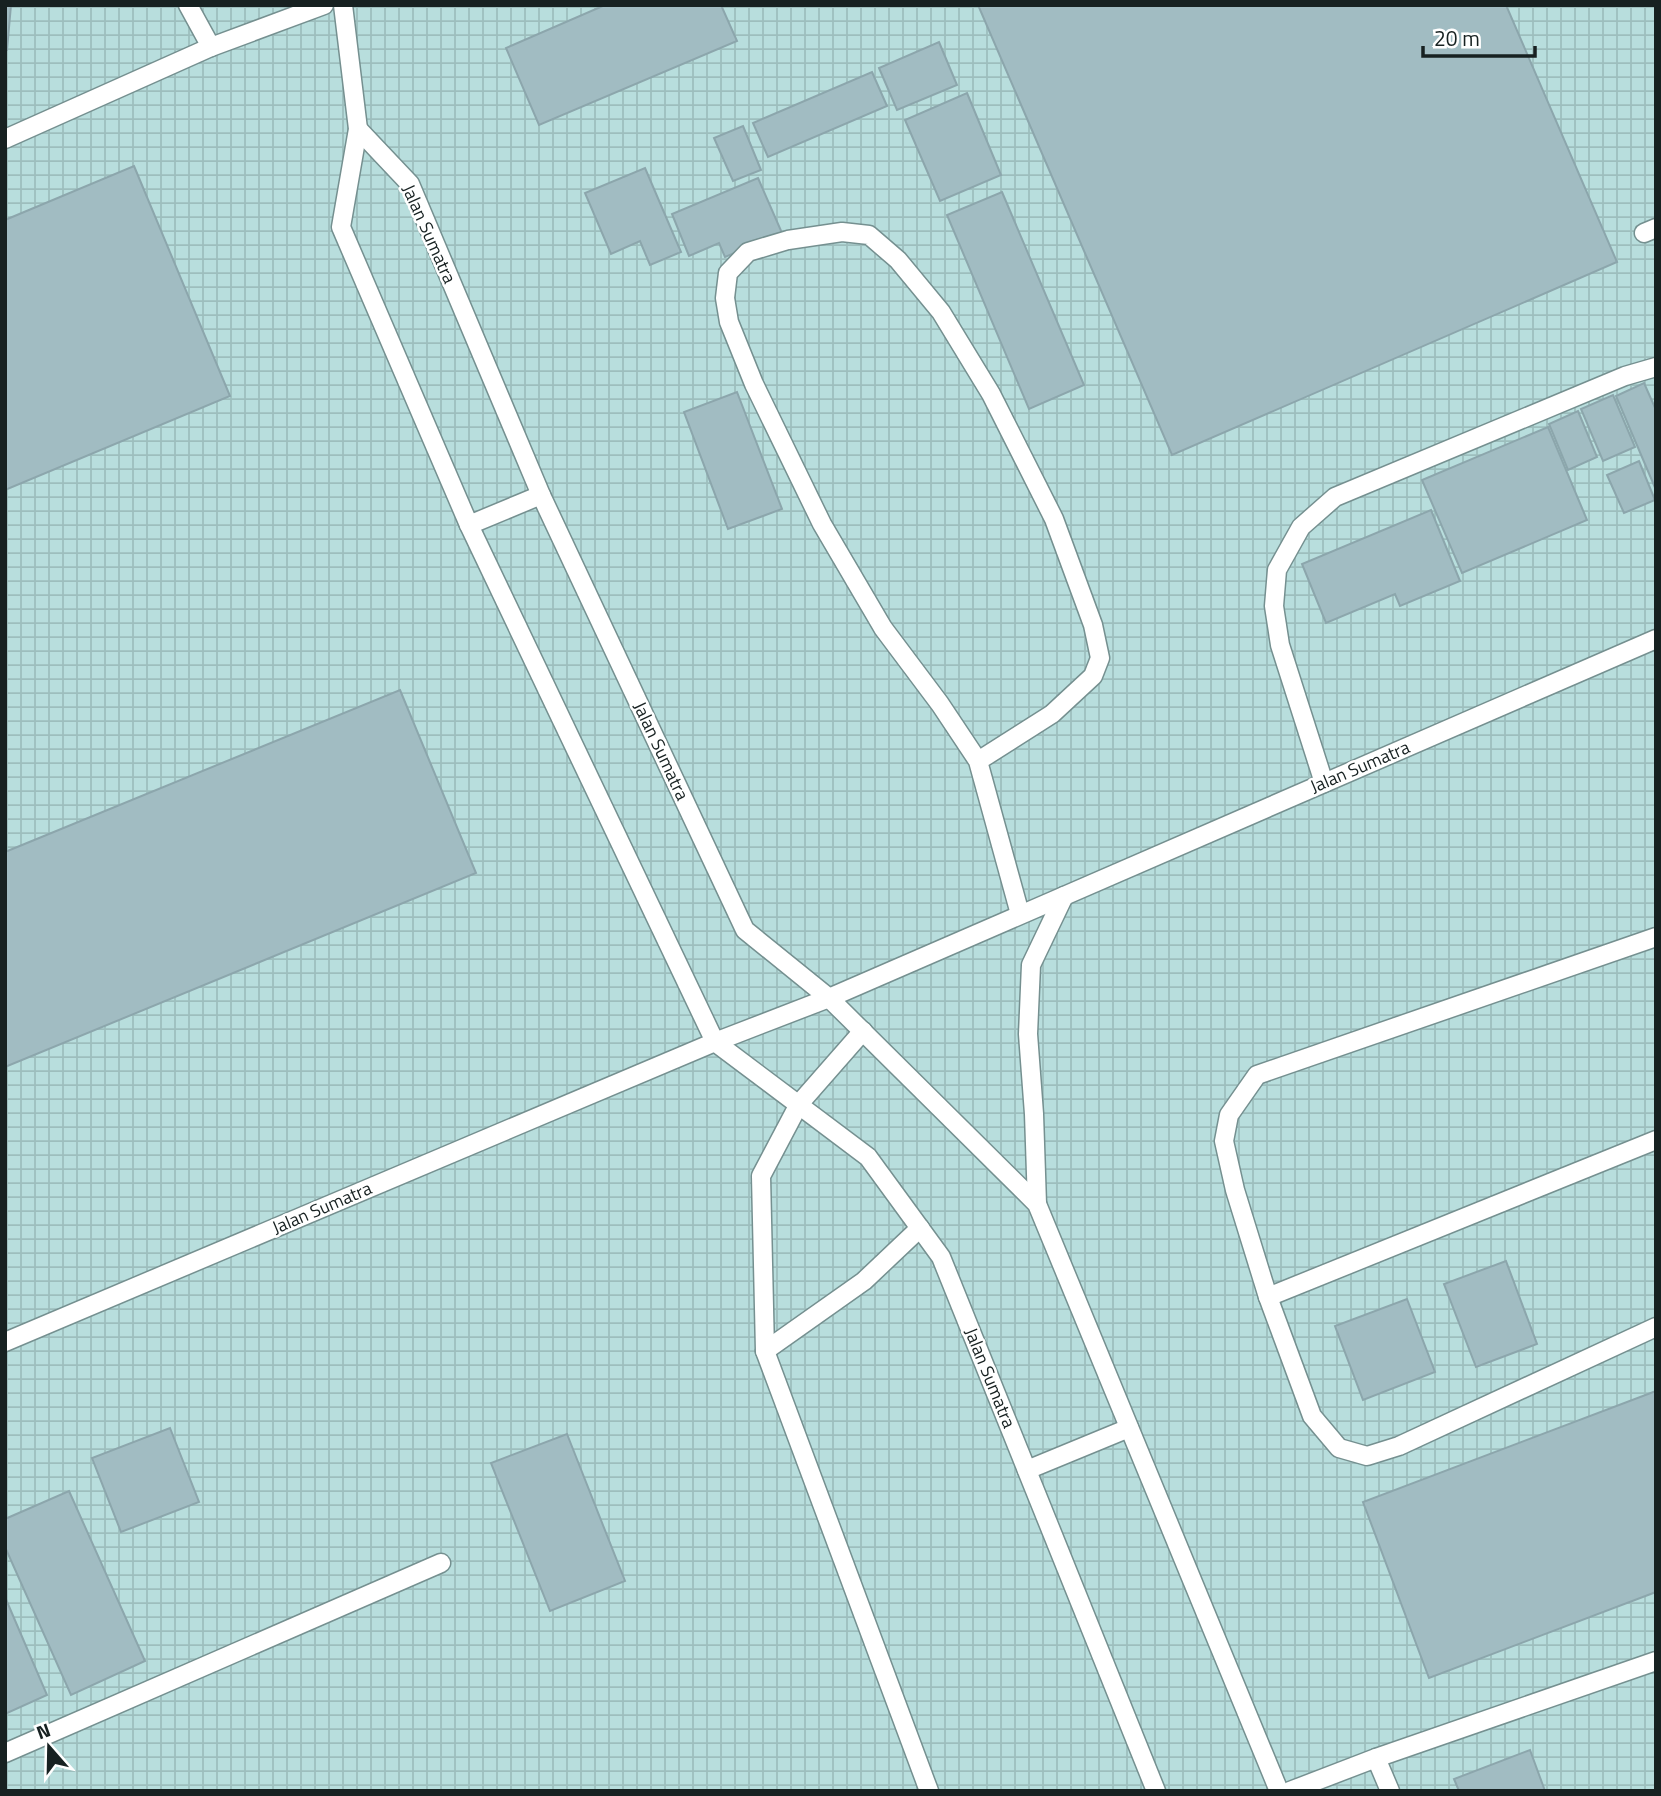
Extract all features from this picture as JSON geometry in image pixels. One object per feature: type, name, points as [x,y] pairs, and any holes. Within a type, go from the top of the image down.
[{"type":"lane","points":[[188,5],[211,47]]},
{"type":"lane","points":[[5,139],[211,47],[324,5]]},
{"type":"lane","points":[[343,5],[358,130]]},
{"type":"lane","name":"Jalan Sumatra","points":[[358,130],[410,184],[541,495],[745,930],[829,998],[1037,1204]]},
{"type":"lane","name":"Jalan Sumatra","points":[[358,130],[341,227],[469,525],[715,1042],[868,1157],[941,1257],[1156,1791]]},
{"type":"lane","points":[[978,761],[1052,714],[1093,676],[1100,658],[1093,625],[1054,519],[991,394],[941,312],[898,260],[869,235],[842,232],[788,240],[748,252],[728,273],[725,298],[729,322],[754,384],[822,524],[883,628],[940,704],[978,761],[1020,914]]},
{"type":"lane","points":[[1325,783],[1280,645],[1274,606],[1277,570],[1301,527],[1335,497],[1625,376],[1656,367]]},
{"type":"lane","points":[[469,525],[541,495]]},
{"type":"lane","name":"Jalan Sumatra","points":[[5,1342],[715,1042],[829,998],[1656,639]]},
{"type":"lane","name":"Jalan Sumatra","points":[[1064,896],[1031,965],[1028,1034],[1037,1204],[1279,1791]]},
{"type":"lane","points":[[1656,937],[1257,1075],[1229,1115],[1224,1141],[1235,1190],[1268,1297],[1312,1416],[1339,1448],[1367,1456],[1399,1446],[1656,1327]]},
{"type":"lane","points":[[863,1031],[799,1104],[761,1176],[765,1351],[929,1791]]},
{"type":"lane","points":[[1268,1297],[1656,1140]]},
{"type":"lane","points":[[765,1351],[864,1281],[920,1228]]},
{"type":"lane","points":[[1027,1471],[1129,1428]]},
{"type":"lane","points":[[5,1753],[441,1563]]},
{"type":"lane","points":[[1290,1791],[1376,1758],[1656,1661]]},
{"type":"lane","points":[[1376,1758],[1390,1791]]},
{"type":"shaded area","points":[[5,5],[1656,5],[1656,1791],[5,1791]]},
{"type":"building","points":[[5,5],[11,5],[7,50],[5,50]]},
{"type":"building","points":[[605,5],[721,5],[737,41],[539,125],[506,48]]},
{"type":"building","points":[[978,5],[1506,5],[1617,262],[1172,455]]},
{"type":"building","points":[[939,42],[957,85],[897,110],[879,68]]},
{"type":"building","points":[[872,72],[887,106],[768,157],[753,123]]},
{"type":"building","points":[[967,93],[1001,175],[940,201],[905,120]]},
{"type":"building","points":[[743,126],[761,170],[733,181],[714,138]]},
{"type":"building","points":[[134,166],[230,396],[5,490],[5,220]]},
{"type":"building","points":[[645,168],[681,252],[650,265],[640,241],[611,254],[585,193]]},
{"type":"building","points":[[758,178],[782,233],[725,257],[719,243],[689,256],[672,214]]},
{"type":"building","points":[[1002,192],[1084,385],[1029,409],[947,215]]},
{"type":"building","points":[[1644,383],[1656,410],[1656,490],[1616,396]]},
{"type":"building","points":[[737,392],[782,509],[728,529],[684,412]]},
{"type":"building","points":[[1613,395],[1635,447],[1603,461],[1581,409]]},
{"type":"building","points":[[1578,411],[1597,457],[1568,470],[1549,424]]},
{"type":"building","points":[[1548,427],[1587,520],[1462,573],[1422,480]]},
{"type":"building","points":[[1639,461],[1655,500],[1624,513],[1607,475]]},
{"type":"building","points":[[1431,510],[1460,581],[1400,606],[1395,594],[1326,623],[1302,564]]},
{"type":"building","points":[[400,690],[476,873],[5,1067],[5,852]]},
{"type":"building","points":[[1506,1261],[1537,1344],[1476,1367],[1444,1284]]},
{"type":"building","points":[[1407,1299],[1435,1372],[1363,1400],[1335,1326]]},
{"type":"building","points":[[1656,1391],[1656,1592],[1429,1678],[1363,1502]]},
{"type":"building","points":[[170,1428],[199,1502],[121,1532],[92,1458]]},
{"type":"building","points":[[567,1434],[625,1581],[550,1611],[491,1463]]},
{"type":"building","points":[[69,1491],[145,1661],[71,1695],[5,1547],[5,1519]]},
{"type":"building","points":[[5,1597],[47,1695],[5,1714]]},
{"type":"building","points":[[1530,1750],[1545,1791],[1459,1791],[1454,1779]]}]
